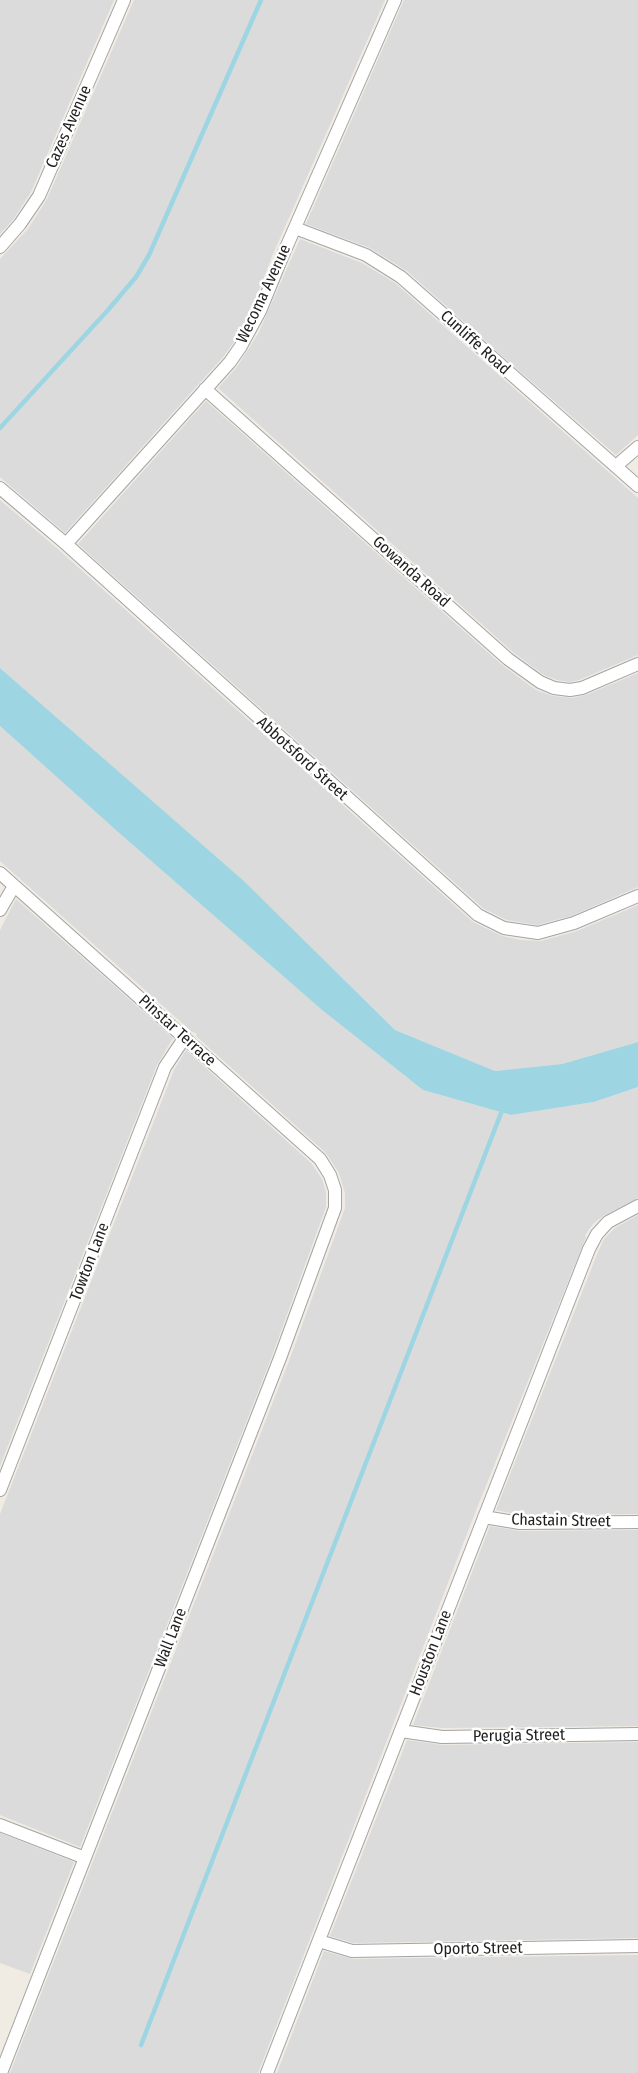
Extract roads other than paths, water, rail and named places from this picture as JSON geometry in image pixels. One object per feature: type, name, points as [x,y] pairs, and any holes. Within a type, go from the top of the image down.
[{"type":"street","name":"Cazes Avenue","points":[[0,247],[20,224],[39,196],[124,0]]},
{"type":"street","name":"Wecoma Avenue","points":[[66,544],[230,362],[250,331],[395,0]]},
{"type":"street","name":"Cunliffe Road","points":[[295,228],[366,255],[401,277],[638,486]]},
{"type":"street","name":"Gowanda Road","points":[[205,389],[508,659],[540,682],[554,688],[570,690],[582,688],[638,664]]},
{"type":"street","points":[[616,466],[638,447]]},
{"type":"street","name":"Abbotsford Street","points":[[0,488],[66,544],[478,915],[504,928],[538,933],[574,923],[638,896]]},
{"type":"street","name":"Pinstar Terrace","points":[[0,873],[320,1159],[330,1175],[335,1190],[335,1201]]},
{"type":"street","points":[[0,910],[14,886]]},
{"type":"street","name":"Towton Lane","points":[[0,1490],[165,1067],[185,1037]]},
{"type":"street","name":"Wall Lane","points":[[1,2073],[280,1358],[335,1208],[335,1201]]},
{"type":"street","name":"Houston Lane","points":[[267,2073],[589,1248],[597,1234],[608,1222],[638,1206]]},
{"type":"street","name":"Chastain Street","points":[[484,1517],[520,1523],[638,1522]]},
{"type":"street","name":"Perugia Street","points":[[401,1731],[442,1737],[638,1734]]},
{"type":"street","points":[[0,1825],[85,1858]]},
{"type":"street","name":"Oporto Street","points":[[319,1941],[352,1951],[638,1946]]},
{"type":"water","points":[[0,668],[244,881],[395,1030],[495,1071],[562,1064],[638,1042],[638,1087],[594,1102],[511,1115],[423,1090],[322,1010],[0,726]]},
{"type":"waterway","points":[[0,428],[136,277],[149,255],[261,0]]},
{"type":"waterway","points":[[141,2045],[503,1108]]}]
